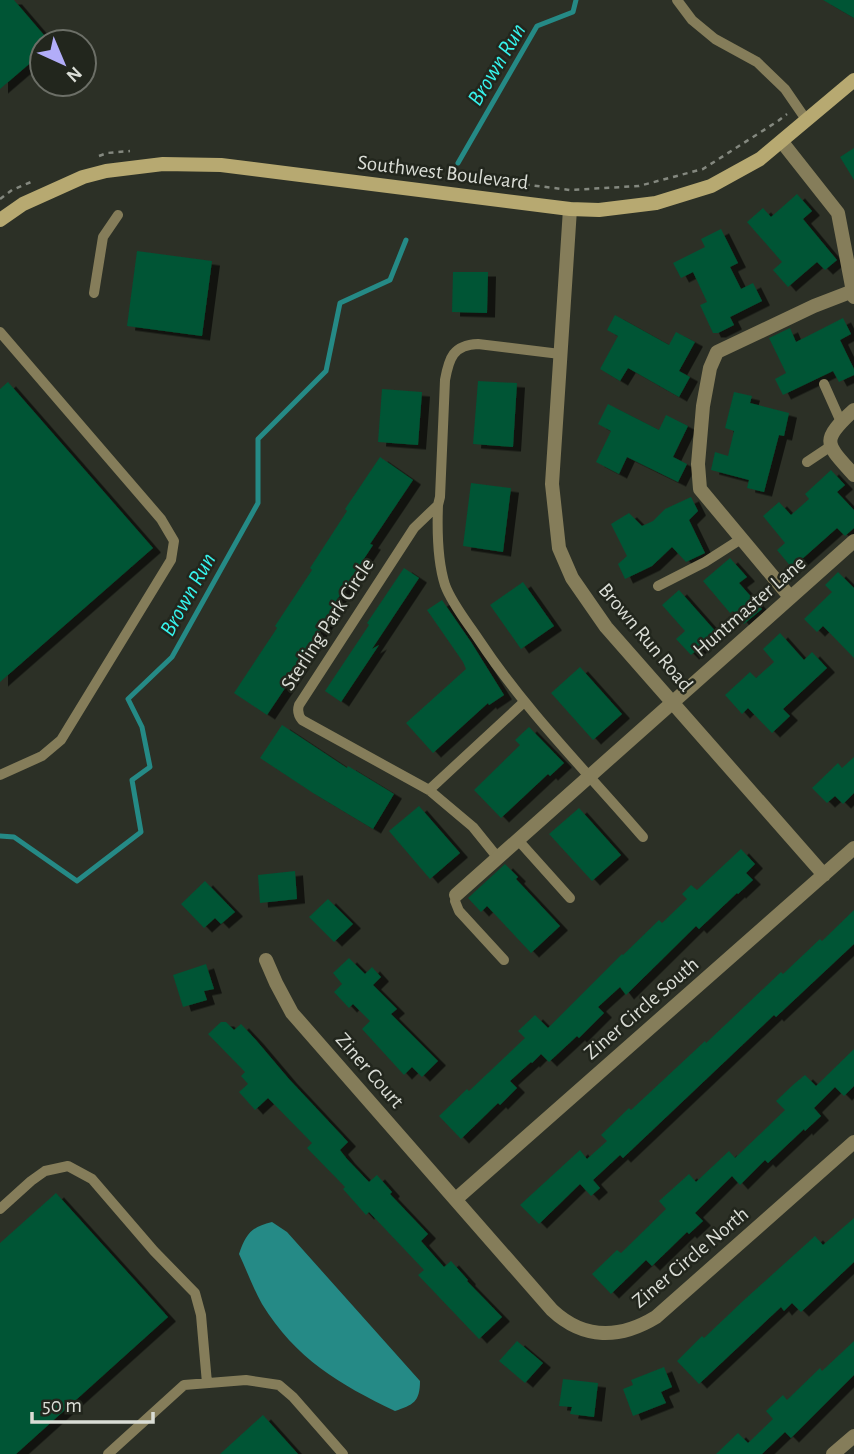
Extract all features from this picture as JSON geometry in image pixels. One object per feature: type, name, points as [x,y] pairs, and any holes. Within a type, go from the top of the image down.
[{"type":"street","name":"Southwest Boulevard","points":[[0,220],[23,204],[83,177],[106,171],[163,164],[221,165],[570,209],[599,210],[656,203],[711,186],[760,159],[854,80]]},
{"type":"street","points":[[782,142],[838,212],[849,244],[853,294],[814,306],[717,352],[710,368],[703,407],[698,464],[700,489],[790,597]]},
{"type":"street","name":"Brown Run Road","points":[[570,209],[552,484],[559,548],[572,578],[606,627],[824,875]]},
{"type":"street","points":[[854,410],[831,434],[833,452],[854,475]]},
{"type":"street","name":"Huntmaster Lane","points":[[672,702],[854,541]]},
{"type":"street","points":[[456,895],[672,702]]},
{"type":"street","name":"Ziner Circle South","points":[[456,1199],[854,848]]},
{"type":"street","name":"Ziner Court","points":[[266,960],[292,1013],[456,1199]]},
{"type":"street","name":"Ziner Circle North","points":[[456,1199],[562,1319],[584,1330],[603,1334],[622,1332],[640,1327],[656,1317],[854,1142]]},
{"type":"street","points":[[834,1454],[854,1436]]},
{"type":"lane","points":[[677,0],[692,20],[715,39],[757,62],[785,89],[807,121]]},
{"type":"lane","points":[[94,293],[103,237],[118,215]]},
{"type":"lane","points":[[0,332],[161,519],[174,541],[171,560],[61,740],[42,756],[0,775]]},
{"type":"lane","points":[[560,354],[468,344],[453,354],[448,362],[438,505],[440,562],[446,586],[457,607],[491,659],[524,702],[643,837]]},
{"type":"lane","points":[[824,384],[841,422]]},
{"type":"lane","points":[[807,462],[831,446]]},
{"type":"lane","name":"Sterling Park Circle","points":[[438,505],[414,528],[299,705],[299,716],[429,790],[473,827],[498,858]]},
{"type":"lane","points":[[658,586],[705,562],[741,539]]},
{"type":"lane","points":[[429,790],[524,702]]},
{"type":"lane","points":[[518,840],[570,898]]},
{"type":"lane","points":[[456,895],[459,911],[504,960]]},
{"type":"lane","points":[[0,1209],[46,1171],[68,1166],[92,1179],[154,1251],[195,1293],[201,1315],[207,1383]]},
{"type":"lane","points":[[108,1454],[184,1385],[246,1380],[279,1385],[293,1397],[343,1454]]},
{"type":"path","points":[[486,185],[505,182],[570,190],[652,183],[703,169],[778,121],[797,105]]},
{"type":"path","points":[[95,158],[107,153],[131,151]]},
{"type":"path","points":[[0,199],[12,190],[36,180]]},
{"type":"water","points":[[272,1222],[287,1232],[420,1381],[419,1394],[414,1402],[395,1411],[355,1391],[304,1355],[275,1323],[262,1304],[239,1254],[250,1232]]},
{"type":"building","points":[[0,0],[14,0],[38,28],[28,28],[28,65],[0,89]]},
{"type":"building","points":[[823,0],[854,0],[854,18]]},
{"type":"building","points":[[854,148],[854,180],[840,157]]},
{"type":"building","points":[[797,194],[812,211],[803,219],[837,260],[825,270],[817,262],[788,287],[773,270],[782,262],[747,222],[763,208],[771,217]]},
{"type":"building","points":[[721,229],[738,263],[730,267],[741,289],[753,283],[762,301],[730,317],[734,325],[713,333],[700,305],[707,302],[693,272],[681,278],[673,263],[705,247],[701,239]]},
{"type":"building","points":[[137,251],[212,261],[202,336],[127,326]]},
{"type":"building","points":[[453,272],[488,272],[487,313],[452,312]]},
{"type":"building","points":[[615,315],[669,345],[676,332],[695,342],[679,371],[690,377],[679,397],[628,368],[620,381],[600,369],[618,336],[607,330]]},
{"type":"building","points":[[843,318],[851,334],[840,340],[854,369],[854,375],[839,382],[833,371],[783,395],[775,379],[786,373],[769,338],[790,328],[796,342]]},
{"type":"building","points":[[478,381],[517,383],[513,447],[473,444]]},
{"type":"building","points":[[8,382],[153,548],[0,682],[0,389]]},
{"type":"building","points":[[382,389],[422,392],[418,445],[378,442]]},
{"type":"building","points":[[734,392],[752,396],[750,403],[789,413],[784,436],[779,435],[764,492],[747,488],[749,480],[711,470],[715,452],[728,456],[734,431],[725,428]]},
{"type":"building","points":[[608,404],[659,430],[666,415],[688,426],[673,457],[687,464],[678,482],[627,457],[619,474],[596,462],[611,431],[598,424]]},
{"type":"building","points":[[380,457],[413,480],[370,544],[373,545],[335,603],[338,605],[299,661],[302,663],[267,715],[234,693],[312,570],[310,568],[347,511],[345,509]]},
{"type":"building","points":[[831,470],[845,485],[837,492],[854,510],[854,528],[845,536],[837,528],[792,568],[777,550],[785,543],[763,516],[779,502],[791,515],[809,499],[805,494]]},
{"type":"building","points":[[471,483],[511,488],[503,552],[463,546]]},
{"type":"building","points":[[691,497],[698,511],[689,520],[705,553],[686,562],[672,547],[652,566],[625,579],[618,564],[627,556],[611,524],[629,513],[642,526],[653,521],[665,509]]},
{"type":"building","points":[[730,558],[747,577],[739,583],[762,609],[744,624],[733,611],[730,613],[703,581]]},
{"type":"building","points":[[404,568],[419,578],[341,702],[325,691]]},
{"type":"building","points":[[838,572],[854,588],[854,658],[823,626],[817,632],[804,619],[832,592],[825,585]]},
{"type":"building","points":[[523,582],[554,626],[521,649],[490,605]]},
{"type":"building","points":[[679,590],[717,633],[691,655],[676,639],[685,631],[662,605]]},
{"type":"building","points":[[442,600],[504,695],[489,705],[488,703],[433,753],[406,723],[466,669],[427,610]]},
{"type":"building","points":[[780,633],[804,660],[812,652],[827,668],[783,709],[790,716],[772,733],[748,708],[742,714],[725,695],[750,672],[756,678],[774,662],[763,649]]},
{"type":"building","points":[[580,667],[622,714],[593,740],[551,693]]},
{"type":"building","points":[[282,725],[347,768],[348,766],[394,794],[373,829],[260,758]]},
{"type":"building","points":[[529,727],[564,763],[550,776],[548,774],[501,818],[474,790],[520,745],[515,740]]},
{"type":"building","points":[[854,757],[854,793],[843,804],[835,796],[827,803],[812,788],[838,763],[842,768]]},
{"type":"building","points":[[419,806],[460,853],[430,879],[389,831]]},
{"type":"building","points":[[579,808],[621,855],[592,881],[549,834]]},
{"type":"building","points":[[741,849],[755,864],[746,873],[753,880],[699,929],[696,926],[626,995],[620,987],[598,1007],[604,1013],[579,1038],[577,1036],[549,1062],[541,1054],[531,1062],[510,1081],[517,1088],[461,1139],[439,1116],[525,1038],[518,1031],[535,1015],[548,1028],[622,954],[659,920],[662,923],[687,899],[682,894],[691,885],[697,890]]},
{"type":"building","points":[[505,864],[560,926],[531,953],[487,906],[481,912],[468,898]]},
{"type":"building","points":[[295,871],[297,899],[260,903],[258,875]]},
{"type":"building","points":[[205,881],[235,912],[221,924],[215,918],[204,928],[181,904]]},
{"type":"building","points":[[328,899],[353,924],[334,942],[309,917]]},
{"type":"building","points":[[854,910],[854,944],[776,1017],[774,1015],[623,1158],[620,1155],[593,1180],[600,1188],[591,1196],[580,1184],[539,1224],[520,1205],[580,1150],[587,1159],[607,1141],[601,1135],[629,1108],[631,1110],[781,972],[783,974],[820,939],[822,941]]},
{"type":"building","points":[[349,958],[365,974],[372,967],[381,977],[373,985],[397,1009],[391,1014],[438,1061],[422,1077],[412,1067],[404,1075],[362,1029],[370,1021],[353,1004],[349,1008],[334,992],[342,984],[333,973]]},
{"type":"building","points":[[206,964],[214,989],[204,991],[207,1000],[183,1007],[173,975]]},
{"type":"building","points":[[221,1022],[226,1022],[234,1030],[241,1024],[348,1142],[340,1150],[347,1159],[369,1182],[377,1175],[392,1192],[390,1194],[428,1234],[421,1241],[444,1267],[451,1261],[502,1317],[479,1339],[418,1275],[424,1270],[369,1212],[366,1215],[343,1189],[345,1187],[307,1148],[312,1143],[268,1098],[255,1110],[239,1092],[248,1084],[241,1076],[245,1072],[208,1034]]},
{"type":"building","points":[[854,1049],[854,1086],[844,1096],[835,1087],[814,1108],[821,1116],[768,1163],[765,1160],[740,1185],[732,1176],[695,1213],[703,1221],[689,1234],[687,1232],[652,1266],[646,1260],[611,1294],[592,1274],[617,1250],[621,1253],[666,1209],[659,1201],[689,1174],[696,1182],[729,1151],[735,1158],[785,1110],[776,1101],[794,1084],[805,1075],[816,1086]]},
{"type":"building","points":[[56,1193],[168,1317],[16,1454],[0,1454],[0,1243]]},
{"type":"building","points":[[854,1218],[854,1262],[801,1312],[792,1303],[784,1311],[781,1307],[699,1384],[677,1361],[815,1236],[823,1245]]},
{"type":"building","points":[[517,1341],[543,1363],[525,1383],[499,1361]]},
{"type":"building","points":[[854,1341],[854,1375],[791,1438],[785,1432],[762,1454],[716,1454],[738,1433],[748,1443],[773,1419],[766,1411],[783,1395],[787,1400],[820,1368],[822,1371]]},
{"type":"building","points":[[664,1367],[672,1387],[661,1392],[666,1403],[633,1416],[623,1389],[633,1385],[631,1380]]},
{"type":"building","points":[[563,1379],[598,1383],[594,1417],[570,1414],[572,1407],[559,1406]]},
{"type":"building","points":[[263,1415],[298,1454],[220,1454]]},
{"type":"waterway","name":"Brown Run","points":[[458,163],[537,26],[573,12],[576,0]]},
{"type":"waterway","name":"Brown Run","points":[[0,836],[14,837],[77,881],[141,832],[132,780],[150,767],[142,727],[128,699],[172,657],[258,503],[258,439],[326,371],[340,303],[390,280],[406,240]]}]
